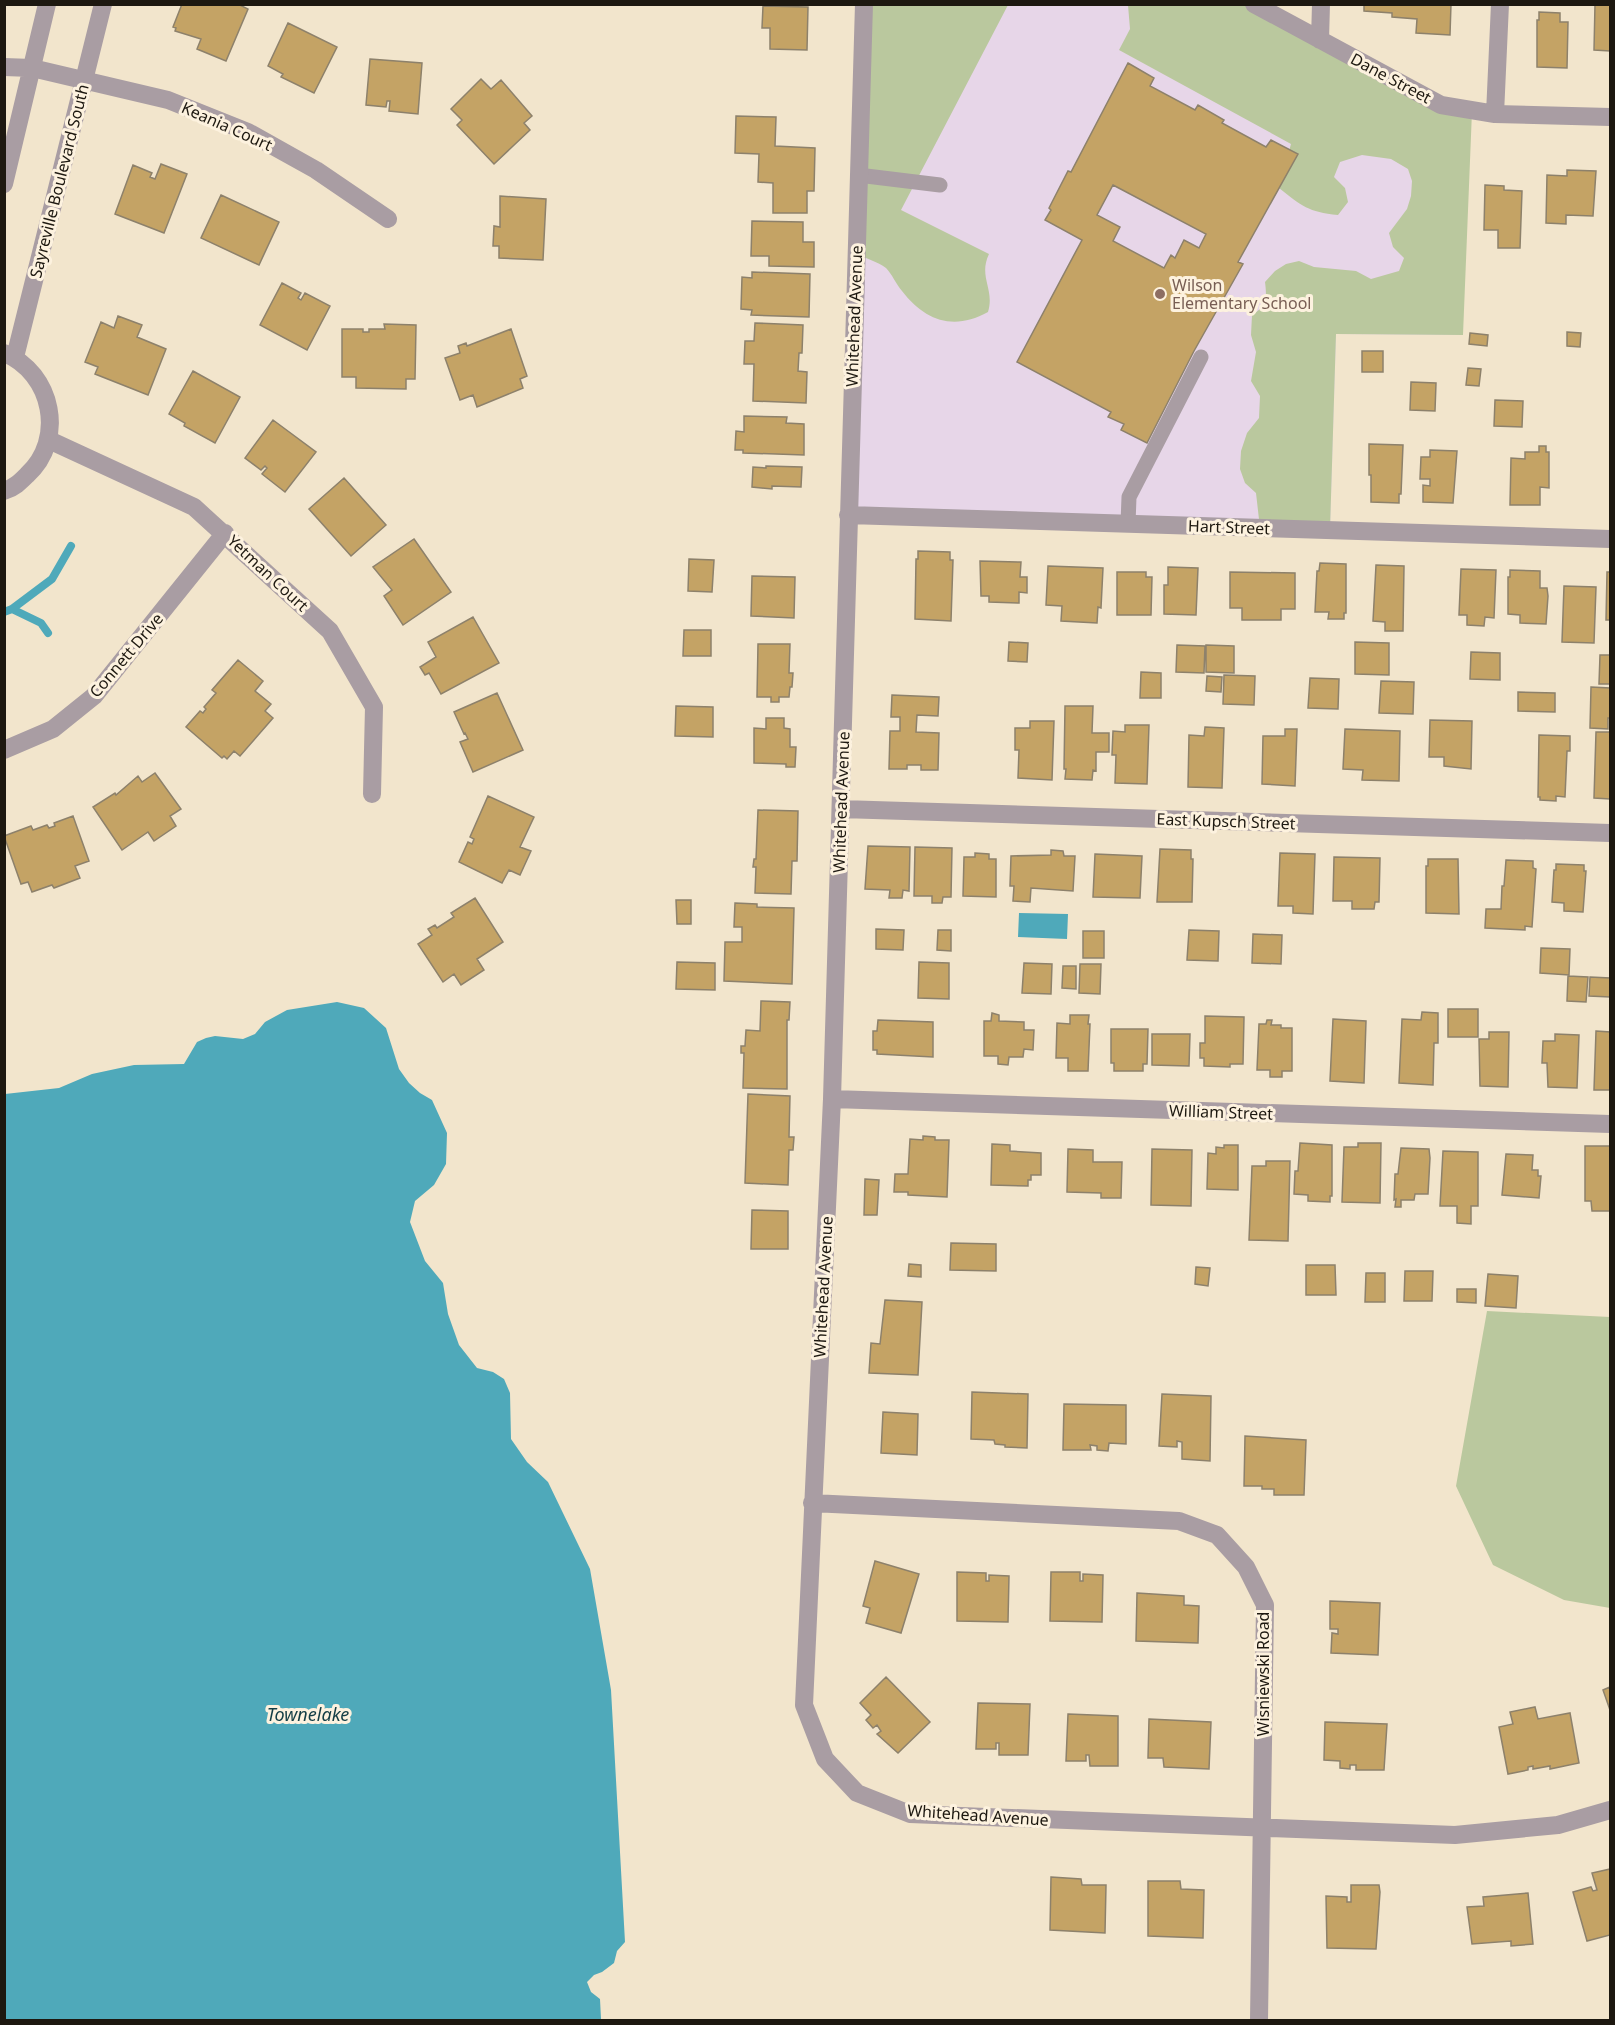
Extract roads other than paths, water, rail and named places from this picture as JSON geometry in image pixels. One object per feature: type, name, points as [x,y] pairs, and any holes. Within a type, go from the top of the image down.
[{"type":"street","points":[[4,184],[47,4]]},
{"type":"street","name":"Sayreville Boulevard South","points":[[4,491],[12,489],[37,466],[49,440],[50,411],[44,390],[30,370],[10,355],[85,80],[103,4]]},
{"type":"street","name":"Whitehead Avenue","points":[[864,4],[832,1099],[804,1705],[825,1759],[857,1793],[910,1814],[1455,1836],[1558,1825],[1611,1810]]},
{"type":"street","name":"Dane Street","points":[[1254,4],[1441,105],[1495,114],[1611,117]]},
{"type":"street","points":[[1320,40],[1321,4]]},
{"type":"street","points":[[1495,114],[1500,4]]},
{"type":"street","name":"Keania Court","points":[[4,67],[32,68],[168,100],[248,132],[316,170],[388,219]]},
{"type":"street","name":"Yetman Court","points":[[49,440],[194,507],[330,631],[374,707],[372,794]]},
{"type":"street","name":"Hart Street","points":[[848,516],[1611,539]]},
{"type":"street","name":"Connett Drive","points":[[4,750],[53,729],[94,696],[225,533]]},
{"type":"street","name":"East Kupsch Street","points":[[841,809],[1611,833]]},
{"type":"street","name":"William Street","points":[[832,1099],[1611,1124]]},
{"type":"street","name":"Wisniewski Road","points":[[812,1503],[1179,1521],[1217,1535],[1246,1567],[1265,1605],[1258,2020]]},
{"type":"lane","points":[[858,175],[940,185]]},
{"type":"lane","points":[[1128,524],[1129,497],[1201,357]]},
{"type":"water","points":[[1019,913],[1068,914],[1067,939],[1018,937]]},
{"type":"water","name":"Townelake","points":[[337,1002],[364,1008],[386,1028],[399,1069],[409,1083],[432,1100],[447,1133],[446,1164],[434,1185],[415,1201],[410,1222],[425,1261],[443,1283],[448,1314],[459,1345],[477,1368],[493,1372],[504,1379],[510,1393],[511,1439],[527,1462],[548,1482],[590,1569],[611,1690],[625,1942],[617,1951],[614,1963],[587,1982],[591,1992],[600,1999],[601,2019],[5,2020],[5,1094],[59,1088],[92,1074],[134,1065],[184,1064],[197,1042],[206,1038],[215,1036],[243,1039],[255,1034],[265,1022],[287,1010]]},
{"type":"waterway","points":[[4,612],[12,609],[52,579],[71,546]]},
{"type":"waterway","points":[[12,609],[41,623],[48,633]]},
{"type":"place","name":"Wilson Elementary School","points":[[1160,294]]}]
